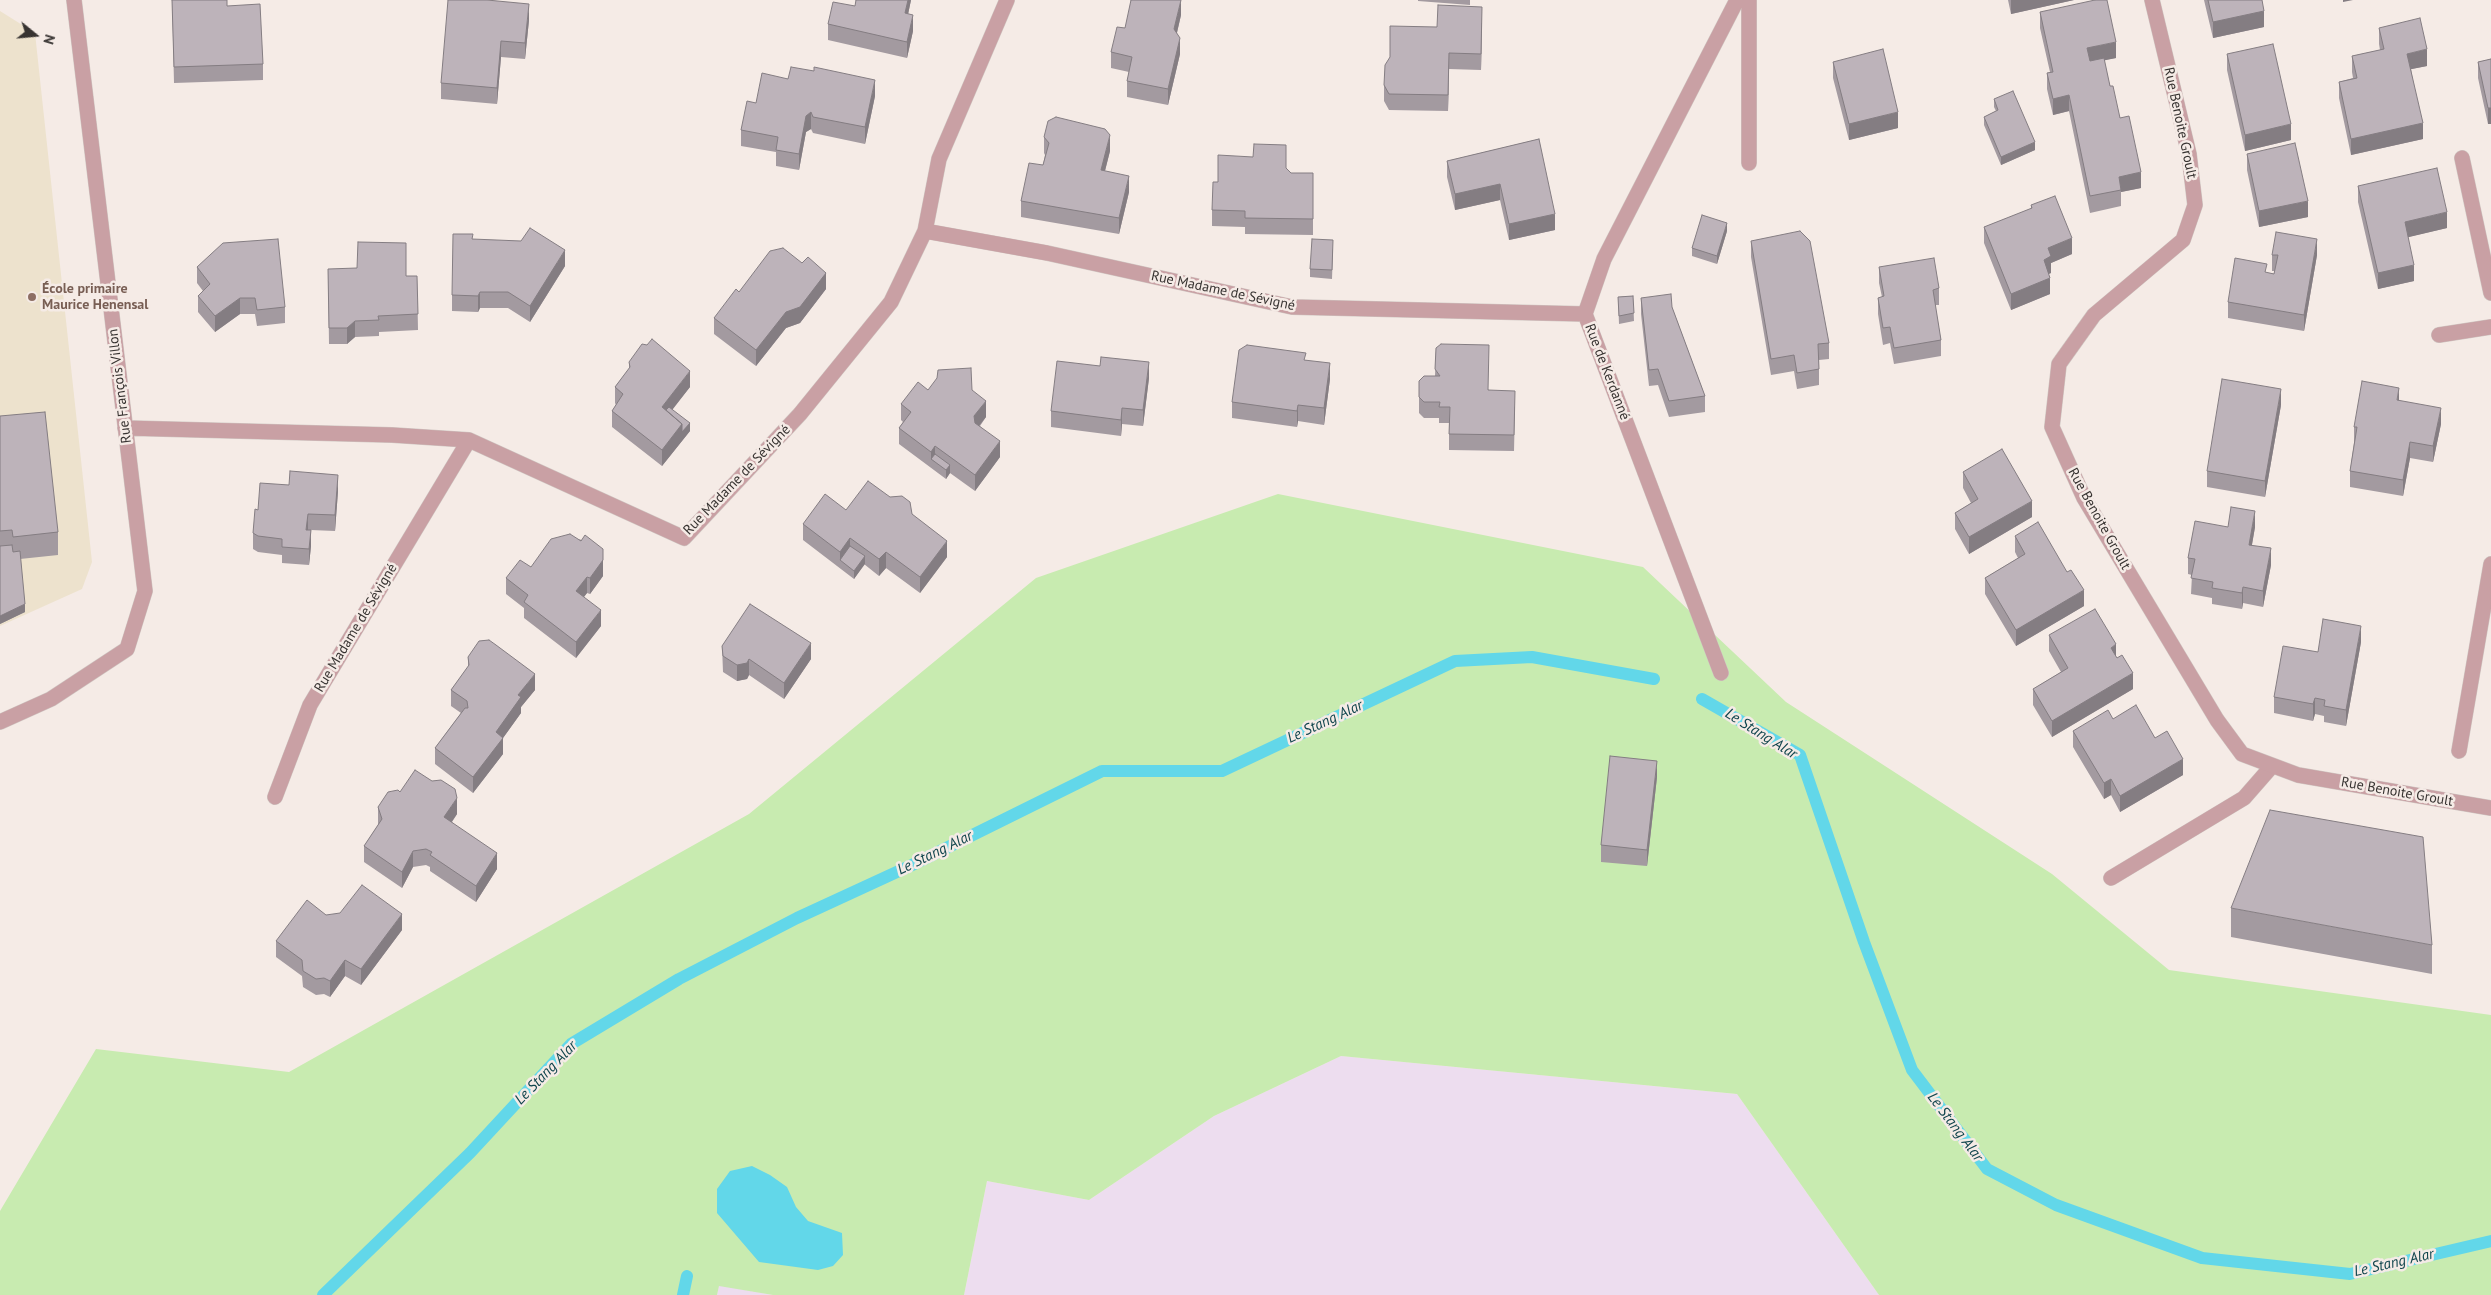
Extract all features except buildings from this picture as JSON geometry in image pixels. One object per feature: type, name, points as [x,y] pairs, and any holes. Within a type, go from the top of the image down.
[{"type":"street","name":"Rue François Villon","points":[[0,722],[51,699],[127,649],[145,591],[74,0]]},
{"type":"street","name":"Rue Madame de Sévigné","points":[[124,428],[392,435],[469,440],[684,538],[800,414],[891,302],[925,231],[939,159],[1007,0]]},
{"type":"street","name":"Rue de Kerdanné","points":[[1721,673],[1585,314],[1604,259],[1737,0]]},
{"type":"street","points":[[1749,163],[1750,0]]},
{"type":"street","name":"Rue Benoite Groult","points":[[2152,0],[2189,154],[2195,205],[2183,240],[2094,316],[2059,364],[2052,427],[2084,498],[2217,720],[2242,754],[2298,775],[2491,808]]},
{"type":"street","points":[[2462,158],[2491,293]]},
{"type":"street","name":"Rue Madame de Sévigné","points":[[925,231],[1047,253],[1292,307],[1585,314]]},
{"type":"street","points":[[2439,335],[2491,327]]},
{"type":"street","name":"Rue Madame de Sévigné","points":[[275,797],[310,706],[469,440]]},
{"type":"street","points":[[2458,751],[2485,637],[2491,564]]},
{"type":"street","points":[[2111,878],[2244,798],[2272,766]]},
{"type":"shaded area","name":"École primaire Maurice Henensal","points":[[0,11],[35,33],[92,562],[82,589],[0,626]]},
{"type":"shaded area","points":[[1341,1056],[1737,1094],[1879,1295],[964,1295],[987,1181],[1089,1200],[1214,1116]]},
{"type":"shaded area","points":[[719,1285],[773,1295],[717,1295]]},
{"type":"green space","points":[[1278,494],[1643,567],[1786,702],[2052,874],[2169,970],[2491,1015],[2491,1295],[1879,1295],[1737,1094],[1341,1056],[1214,1116],[1089,1200],[987,1181],[964,1295],[773,1295],[719,1286],[717,1295],[0,1295],[0,1211],[96,1049],[289,1072],[749,814],[1036,578]]},
{"type":"water","points":[[752,1166],[770,1175],[787,1187],[796,1207],[808,1221],[842,1233],[843,1255],[833,1266],[818,1270],[759,1262],[717,1213],[717,1189],[730,1171]]},
{"type":"waterway","name":"Le Stang Alar","points":[[323,1295],[470,1153],[571,1044],[679,979],[797,918],[912,865],[1102,771],[1222,771],[1455,661],[1532,657],[1654,679]]},
{"type":"waterway","name":"Le Stang Alar","points":[[1702,699],[1800,755],[1864,942],[1912,1070],[1987,1169],[2056,1205],[2202,1258],[2350,1274],[2491,1241]]},
{"type":"waterway","points":[[683,1295],[687,1276]]},
{"type":"place","name":"École primaire Maurice Henensal","points":[[32,297]]}]
